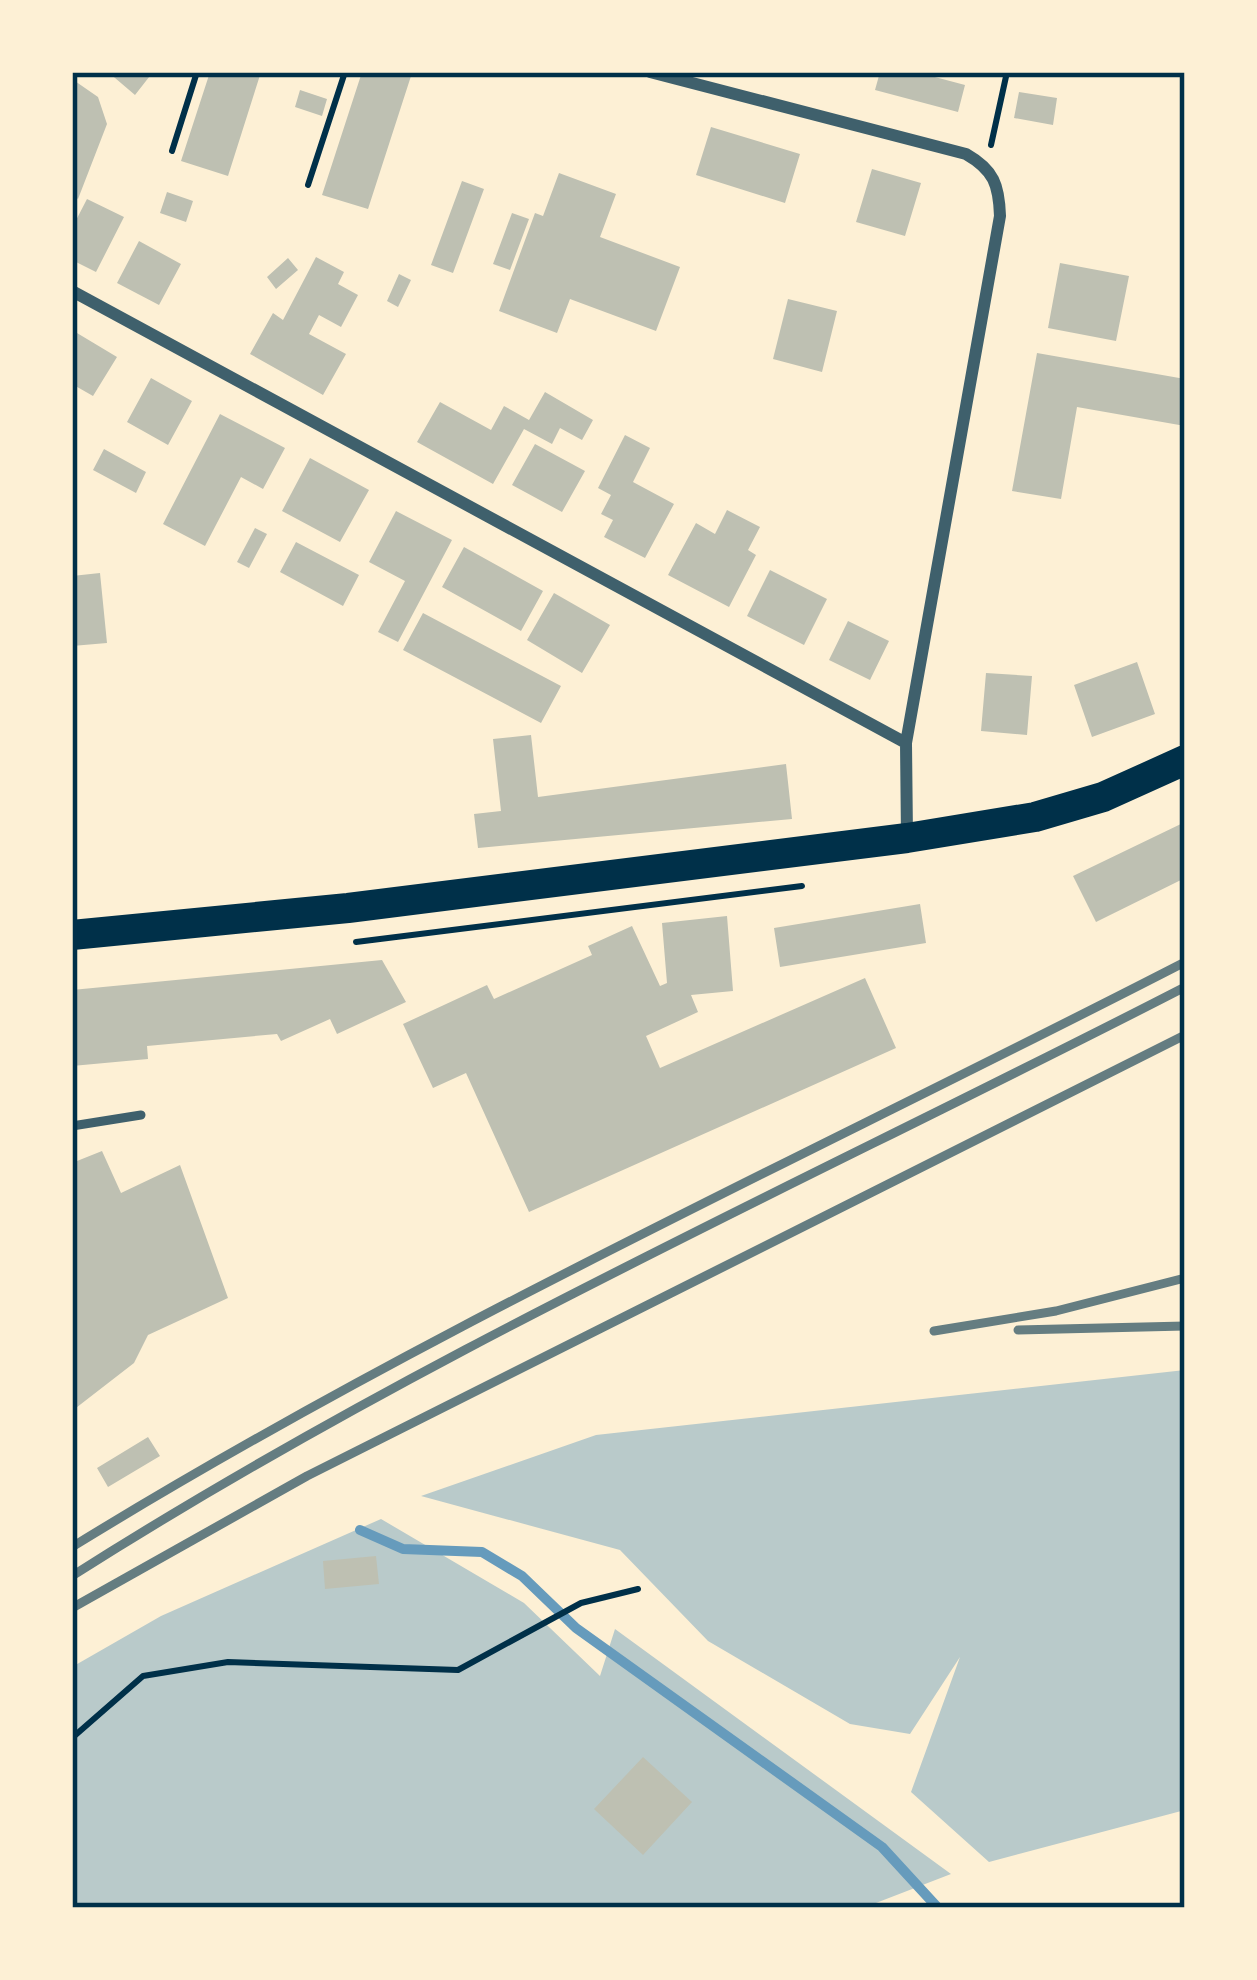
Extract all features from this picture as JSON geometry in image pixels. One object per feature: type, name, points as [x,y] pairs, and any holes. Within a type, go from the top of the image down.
[{"type":"main road","points":[[72,935],[348,908],[908,838],[1035,817],[1103,797],[1185,760]]},
{"type":"street","points":[[650,72],[702,76],[966,154],[988,166],[999,188],[1000,216],[906,743],[908,838]]},
{"type":"street","points":[[72,291],[906,743]]},
{"type":"lane","points":[[72,1126],[141,1114]]},
{"type":"path","points":[[172,151],[197,72]]},
{"type":"path","points":[[308,185],[345,72]]},
{"type":"path","points":[[988,166],[1007,72]]},
{"type":"path","points":[[72,1738],[143,1676],[227,1662],[458,1670],[581,1603],[638,1589]]},
{"type":"shaded area","points":[[1185,1370],[1185,1810],[989,1862],[911,1792],[960,1657],[910,1734],[850,1724],[708,1641],[620,1550],[421,1496],[596,1435]]},
{"type":"shaded area","points":[[381,1519],[524,1603],[600,1676],[615,1629],[951,1874],[863,1908],[72,1908],[72,1667],[161,1616]]},
{"type":"building","points":[[108,72],[153,72],[135,95]]},
{"type":"building","points":[[210,72],[261,72],[228,176],[181,161]]},
{"type":"building","points":[[362,72],[411,76],[368,209],[322,195]]},
{"type":"building","points":[[880,72],[916,72],[965,85],[958,112],[875,90]]},
{"type":"building","points":[[72,79],[98,97],[107,124],[78,199],[72,194]]},
{"type":"building","points":[[300,90],[327,99],[322,116],[295,107]]},
{"type":"building","points":[[1019,92],[1057,98],[1053,125],[1014,118]]},
{"type":"building","points":[[711,127],[800,154],[785,203],[696,175]]},
{"type":"building","points":[[872,169],[921,183],[905,236],[856,222]]},
{"type":"building","points":[[559,173],[616,194],[600,237],[680,267],[656,331],[570,299],[557,333],[499,311],[535,213],[543,216]]},
{"type":"building","points":[[462,181],[484,189],[453,273],[431,265]]},
{"type":"building","points":[[167,192],[193,201],[186,222],[160,213]]},
{"type":"building","points":[[87,199],[124,217],[96,272],[72,260],[72,228]]},
{"type":"building","points":[[512,213],[529,219],[510,270],[493,264]]},
{"type":"building","points":[[139,241],[181,264],[159,305],[117,283]]},
{"type":"building","points":[[316,257],[344,272],[338,284],[358,295],[341,327],[319,315],[309,334],[346,354],[323,395],[250,354],[273,313],[283,320]]},
{"type":"building","points":[[288,258],[298,270],[276,289],[267,277]]},
{"type":"building","points":[[1060,263],[1129,276],[1116,341],[1048,328]]},
{"type":"building","points":[[399,274],[411,280],[398,307],[387,301]]},
{"type":"building","points":[[788,299],[837,311],[822,372],[773,359]]},
{"type":"building","points":[[77,333],[117,357],[93,396],[72,384],[72,342]]},
{"type":"building","points":[[1037,353],[1185,379],[1185,426],[1077,407],[1061,499],[1012,491]]},
{"type":"building","points":[[151,378],[192,401],[168,445],[127,422]]},
{"type":"building","points":[[545,392],[593,420],[582,440],[560,428],[552,444],[524,429],[493,484],[417,442],[440,402],[491,430],[504,406],[529,420]]},
{"type":"building","points":[[220,414],[285,448],[263,489],[241,477],[205,546],[163,524]]},
{"type":"building","points":[[625,435],[650,448],[633,482],[674,504],[645,558],[604,537],[613,520],[601,514],[611,495],[598,488]]},
{"type":"building","points":[[535,444],[585,471],[562,512],[512,485]]},
{"type":"building","points":[[104,449],[146,472],[136,493],[93,470]]},
{"type":"building","points":[[310,458],[369,490],[340,542],[282,511]]},
{"type":"building","points":[[727,510],[760,527],[748,550],[756,555],[729,607],[668,575],[696,523],[715,534]]},
{"type":"building","points":[[396,511],[452,540],[398,642],[378,632],[405,581],[369,562]]},
{"type":"building","points":[[255,528],[267,534],[249,568],[237,562]]},
{"type":"building","points":[[296,542],[359,575],[343,606],[280,572]]},
{"type":"building","points":[[464,547],[543,591],[521,631],[442,587]]},
{"type":"building","points":[[770,570],[827,599],[804,645],[747,616]]},
{"type":"building","points":[[100,573],[107,643],[72,646],[72,576]]},
{"type":"building","points":[[554,593],[610,625],[582,673],[527,640]]},
{"type":"building","points":[[423,613],[561,686],[541,723],[403,650]]},
{"type":"building","points":[[848,621],[889,641],[870,680],[829,660]]},
{"type":"building","points":[[1137,662],[1155,714],[1092,737],[1074,685]]},
{"type":"building","points":[[986,673],[1032,676],[1027,735],[981,731]]},
{"type":"building","points":[[531,735],[538,797],[786,764],[792,819],[478,848],[474,814],[501,811],[493,739]]},
{"type":"building","points":[[1185,822],[1185,878],[1096,922],[1073,876]]},
{"type":"building","points":[[920,904],[926,943],[780,967],[774,928]]},
{"type":"building","points":[[727,916],[733,991],[691,995],[698,1012],[646,1036],[660,1068],[865,978],[896,1048],[529,1212],[466,1073],[433,1088],[403,1024],[487,985],[494,999],[592,955],[588,946],[632,926],[660,986],[667,983],[662,923]]},
{"type":"building","points":[[382,960],[406,1002],[337,1034],[330,1019],[281,1041],[277,1034],[147,1046],[148,1059],[72,1066],[72,990]]},
{"type":"building","points":[[102,1151],[121,1193],[180,1165],[228,1298],[148,1335],[134,1363],[72,1411],[72,1163]]},
{"type":"building","points":[[148,1437],[160,1456],[108,1487],[97,1468]]},
{"type":"building","points":[[376,1556],[379,1584],[325,1589],[323,1561]]},
{"type":"building","points":[[643,1757],[692,1802],[643,1855],[594,1809]]},
{"type":"waterway","points":[[360,1530],[403,1549],[482,1552],[522,1576],[576,1628],[882,1847],[938,1908]]},
{"type":"railway","points":[[72,1547],[483,1316],[1185,962]]},
{"type":"railway","points":[[72,1576],[206,1494],[482,1341],[1185,987]]},
{"type":"railway","points":[[72,1608],[307,1476],[1185,1035]]},
{"type":"railway","points":[[934,1331],[1056,1311],[1185,1278]]},
{"type":"railway","points":[[1018,1330],[1185,1326]]}]
